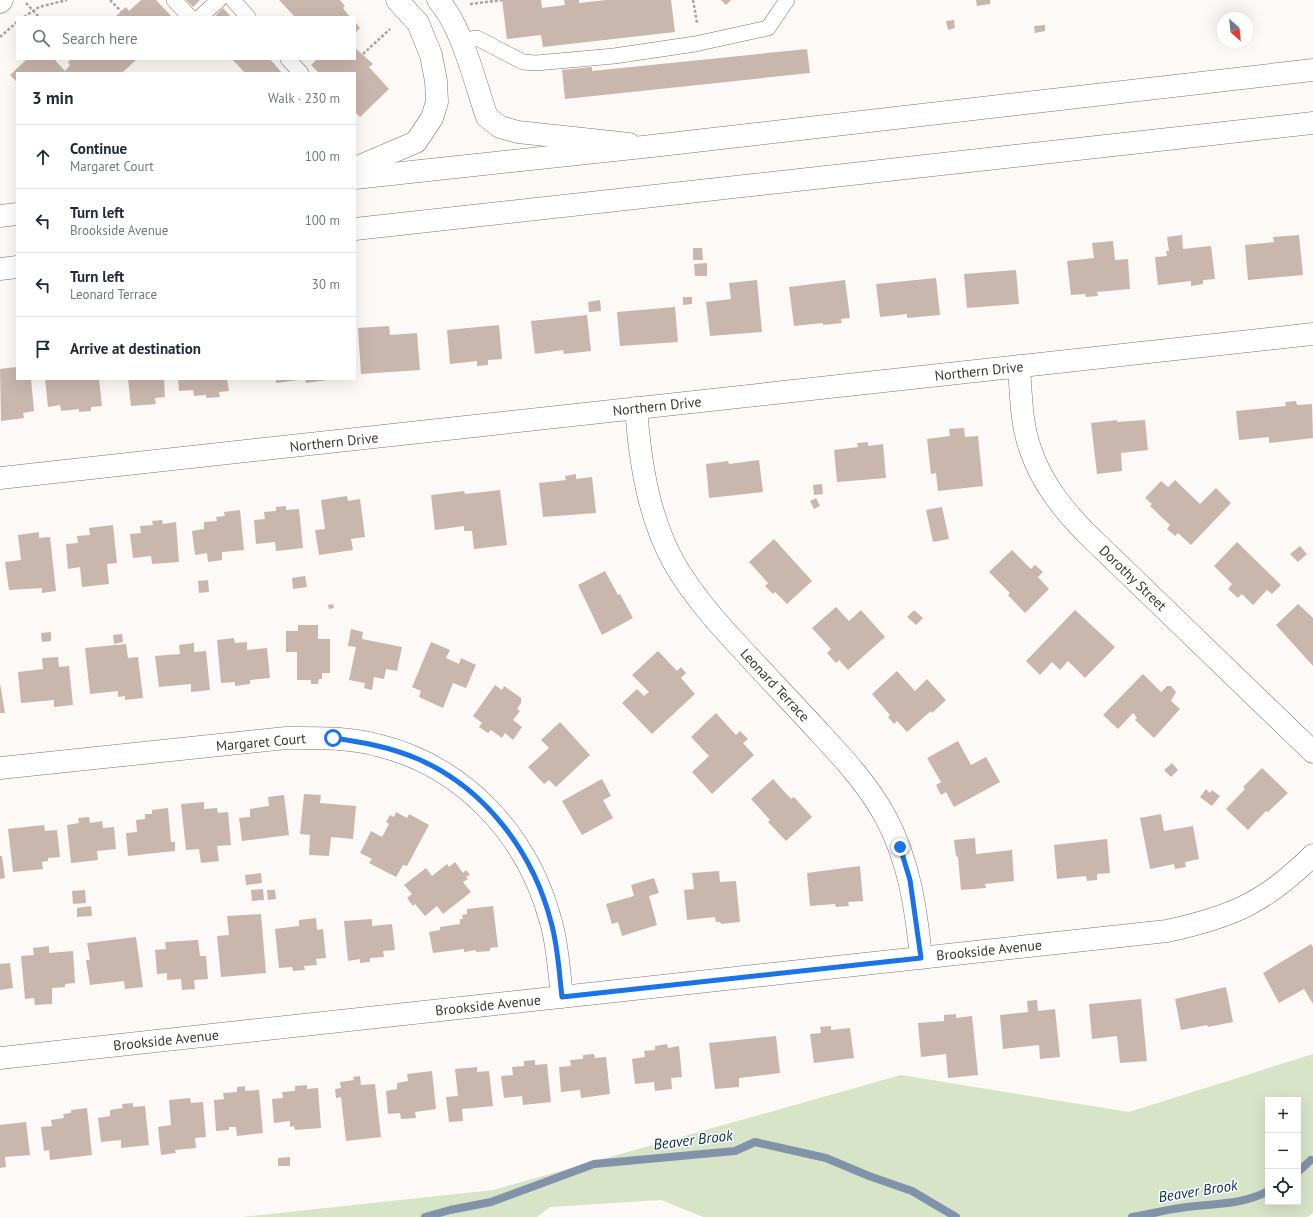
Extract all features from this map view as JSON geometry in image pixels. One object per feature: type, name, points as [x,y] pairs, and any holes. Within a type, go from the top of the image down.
[{"type":"main road","points":[[442,4],[460,40],[487,117],[500,127],[518,132],[652,146]]},
{"type":"main road","points":[[356,168],[416,142],[432,118],[437,102],[436,80],[431,55],[418,23],[403,6]]},
{"type":"main road","points":[[356,178],[652,146],[1313,70]]},
{"type":"main road","points":[[356,229],[1313,123]]},
{"type":"main road","points":[[0,216],[16,214]]},
{"type":"main road","points":[[0,269],[16,267]]},
{"type":"main road","name":"Northern Drive","points":[[0,478],[1313,334]]},
{"type":"main road","name":"Dorothy Street","points":[[1019,366],[1024,420],[1030,450],[1043,480],[1061,507],[1313,752]]},
{"type":"main road","name":"Leonard Terrace","points":[[636,408],[641,459],[647,492],[657,524],[673,561],[692,592],[716,621],[844,759],[866,786],[881,810],[900,847],[910,880],[921,958]]},
{"type":"main road","name":"Margaret Court","points":[[0,768],[286,738],[333,738],[377,745],[418,759],[456,780],[486,806],[510,833],[531,868],[542,893],[551,922],[557,952],[562,997]]},
{"type":"main road","name":"Brookside Avenue","points":[[0,1058],[1167,931],[1207,922],[1247,907],[1281,885],[1313,855]]},
{"type":"lane","points":[[174,0],[189,16]]},
{"type":"lane","points":[[201,16],[219,0]]},
{"type":"lane","points":[[232,0],[247,16]]},
{"type":"lane","points":[[460,40],[477,38],[523,62],[536,63],[614,56],[695,44],[768,28],[787,0]]},
{"type":"lane","points":[[289,60],[300,72]]},
{"type":"path","points":[[23,0],[38,16]]},
{"type":"path","points":[[26,16],[33,11],[67,0]]},
{"type":"path","points":[[110,0],[121,11]]},
{"type":"path","points":[[442,4],[502,0]]},
{"type":"path","points":[[363,54],[403,6]]},
{"type":"path","points":[[0,37],[16,23]]},
{"type":"green space","points":[[1313,1054],[1313,1213],[1308,1217],[703,1217],[661,1200],[550,1207],[537,1217],[242,1217],[493,1190],[901,1075],[1129,1112]]},
{"type":"building","points":[[141,0],[156,0],[171,16],[116,16],[126,7],[129,11]]},
{"type":"building","points":[[186,0],[200,0],[193,7]]},
{"type":"building","points":[[279,0],[340,0],[345,6],[343,8],[349,16],[294,16]]},
{"type":"building","points":[[502,0],[541,0],[542,8],[565,5],[564,0],[579,0],[579,3],[606,0],[671,0],[675,32],[543,47],[541,35],[507,39]]},
{"type":"building","points":[[721,0],[731,0],[726,5]]},
{"type":"building","points":[[976,0],[990,0],[990,4],[977,6]]},
{"type":"building","points":[[223,8],[230,16],[215,16]]},
{"type":"building","points":[[954,20],[955,28],[948,30],[946,21]]},
{"type":"building","points":[[356,23],[360,28],[356,32]]},
{"type":"building","points":[[1045,25],[1045,31],[1035,33],[1034,26]]},
{"type":"building","points":[[356,49],[373,64],[369,67],[389,89],[360,117],[356,113],[356,72],[318,72],[311,65],[316,60],[356,60]]},
{"type":"building","points":[[807,49],[810,73],[565,99],[562,70],[592,67],[592,71]]},
{"type":"building","points":[[26,60],[55,60],[65,71],[70,65],[68,62],[70,60],[136,60],[123,72],[16,72],[16,81],[10,75]]},
{"type":"building","points":[[233,60],[271,60],[281,72],[244,72]]},
{"type":"building","points":[[1182,235],[1183,249],[1211,246],[1215,279],[1203,280],[1203,284],[1191,286],[1191,281],[1158,285],[1155,257],[1167,256],[1166,251],[1169,251],[1167,237]]},
{"type":"building","points":[[1299,235],[1303,275],[1248,280],[1245,245],[1274,242],[1273,237]]},
{"type":"building","points":[[1113,241],[1115,260],[1128,259],[1130,289],[1097,292],[1098,296],[1086,297],[1085,294],[1071,295],[1067,261],[1094,258],[1092,243]]},
{"type":"building","points":[[693,248],[702,248],[703,260],[693,260]]},
{"type":"building","points":[[707,263],[707,276],[695,276],[694,264]]},
{"type":"building","points":[[1016,270],[1019,304],[967,308],[964,274]]},
{"type":"building","points":[[936,278],[940,315],[907,318],[907,314],[880,317],[876,284]]},
{"type":"building","points":[[757,280],[762,332],[710,336],[706,302],[731,299],[729,283]]},
{"type":"building","points":[[845,280],[850,318],[841,319],[842,323],[794,326],[789,287]]},
{"type":"building","points":[[683,297],[692,297],[692,304],[683,305]]},
{"type":"building","points":[[600,300],[601,311],[589,312],[588,302]]},
{"type":"building","points":[[675,307],[678,342],[620,346],[617,312]]},
{"type":"building","points":[[587,315],[591,351],[564,354],[563,350],[535,354],[531,321]]},
{"type":"building","points":[[499,325],[502,359],[488,360],[488,365],[477,366],[477,361],[450,364],[447,330]]},
{"type":"building","points":[[389,326],[390,335],[417,333],[420,370],[361,374],[358,328]]},
{"type":"building","points":[[16,367],[16,380],[31,380],[34,411],[23,413],[24,418],[1,421],[0,369]]},
{"type":"building","points":[[45,380],[99,380],[102,406],[91,407],[91,411],[79,412],[79,409],[61,411],[60,405],[48,407]]},
{"type":"building","points":[[128,380],[164,380],[165,397],[155,398],[156,404],[131,406]]},
{"type":"building","points":[[178,380],[227,380],[229,391],[219,392],[220,397],[206,398],[206,395],[194,396],[193,390],[179,391]]},
{"type":"building","points":[[276,380],[299,380],[276,383]]},
{"type":"building","points":[[305,380],[328,380],[306,383]]},
{"type":"building","points":[[1296,401],[1297,405],[1312,404],[1313,438],[1269,443],[1269,437],[1239,440],[1236,411],[1286,406],[1285,402]]},
{"type":"building","points":[[1117,420],[1117,422],[1145,420],[1148,450],[1121,453],[1122,471],[1097,474],[1091,423]]},
{"type":"building","points":[[964,428],[965,437],[978,436],[983,486],[938,491],[936,473],[931,474],[927,439],[950,436],[949,429]]},
{"type":"building","points":[[868,442],[868,446],[883,444],[886,478],[837,482],[834,450],[858,447],[857,443]]},
{"type":"building","points":[[759,460],[763,492],[709,498],[706,464],[728,461],[729,464]]},
{"type":"building","points":[[576,474],[576,479],[592,477],[596,513],[543,517],[539,483],[566,480],[565,476]]},
{"type":"building","points":[[1175,480],[1200,504],[1216,488],[1231,503],[1191,545],[1178,533],[1175,536],[1167,529],[1170,525],[1150,506],[1152,504],[1145,498],[1161,481],[1168,487]]},
{"type":"building","points":[[822,484],[823,494],[814,495],[813,485]]},
{"type":"building","points":[[500,490],[507,545],[474,549],[472,531],[464,531],[464,526],[435,530],[431,495],[464,491],[465,494]]},
{"type":"building","points":[[347,496],[348,501],[360,499],[365,537],[351,539],[353,550],[319,555],[315,530],[325,529],[321,500]]},
{"type":"building","points":[[816,498],[820,506],[814,509],[810,501]]},
{"type":"building","points":[[286,506],[286,510],[299,509],[303,548],[276,551],[275,542],[256,544],[254,520],[265,519],[264,512],[276,511],[276,507]]},
{"type":"building","points":[[942,507],[949,539],[933,542],[926,510]]},
{"type":"building","points":[[240,510],[244,550],[222,552],[222,560],[208,562],[207,553],[195,555],[192,531],[204,529],[204,522],[217,521],[216,517],[225,516],[224,512]]},
{"type":"building","points":[[162,520],[163,524],[176,522],[179,562],[152,564],[151,556],[133,558],[130,534],[141,533],[140,526],[153,525],[152,521]]},
{"type":"building","points":[[113,525],[117,563],[107,564],[109,584],[82,587],[80,567],[68,569],[66,544],[78,543],[77,536],[90,535],[89,528]]},
{"type":"building","points":[[39,532],[39,538],[50,537],[56,591],[42,593],[42,588],[9,590],[5,562],[21,560],[18,535]]},
{"type":"building","points":[[774,539],[812,581],[787,604],[775,592],[773,594],[765,586],[768,583],[749,562]]},
{"type":"building","points":[[1237,542],[1281,585],[1272,594],[1267,590],[1253,605],[1242,594],[1238,598],[1228,589],[1232,584],[1214,566]]},
{"type":"building","points":[[1300,546],[1307,554],[1298,562],[1290,554]]},
{"type":"building","points":[[1012,550],[1031,569],[1035,565],[1043,572],[1038,577],[1049,589],[1025,613],[1008,595],[1010,593],[989,572]]},
{"type":"building","points":[[605,571],[633,618],[602,635],[578,585]]},
{"type":"building","points":[[305,576],[307,587],[293,589],[292,578]]},
{"type":"building","points":[[208,580],[209,592],[199,593],[198,581]]},
{"type":"building","points":[[333,604],[334,608],[329,609],[328,605]]},
{"type":"building","points":[[1298,604],[1313,618],[1313,666],[1276,625]]},
{"type":"building","points":[[836,607],[849,621],[861,610],[885,637],[848,670],[839,660],[836,663],[827,653],[831,649],[812,628]]},
{"type":"building","points":[[914,610],[923,618],[916,625],[907,617]]},
{"type":"building","points":[[1075,610],[1115,647],[1085,678],[1068,661],[1060,670],[1052,662],[1040,675],[1026,661]]},
{"type":"building","points":[[298,625],[318,625],[318,639],[330,639],[330,673],[322,673],[322,679],[319,679],[318,684],[311,684],[311,680],[297,680],[297,652],[286,652],[286,631],[298,631]]},
{"type":"building","points":[[351,629],[363,632],[362,639],[402,647],[397,671],[386,669],[384,679],[374,677],[372,690],[364,688],[365,683],[349,680],[356,647],[348,646]]},
{"type":"building","points":[[51,632],[51,641],[42,642],[41,633]]},
{"type":"building","points":[[122,634],[123,642],[114,644],[113,635]]},
{"type":"building","points":[[234,638],[235,643],[247,642],[247,650],[267,648],[270,678],[250,680],[250,684],[235,686],[235,682],[221,683],[217,640]]},
{"type":"building","points":[[431,642],[450,650],[446,658],[459,664],[461,658],[476,665],[466,688],[453,683],[443,708],[419,697],[421,691],[412,687]]},
{"type":"building","points":[[194,643],[194,652],[206,651],[210,690],[191,692],[191,684],[159,687],[155,656],[180,654],[179,645]]},
{"type":"building","points":[[126,644],[128,658],[138,657],[143,698],[125,700],[125,696],[118,697],[118,691],[90,694],[85,648]]},
{"type":"building","points":[[658,651],[677,671],[681,667],[686,673],[681,678],[695,694],[652,734],[622,703],[637,689],[644,696],[649,692],[632,675]]},
{"type":"building","points":[[58,657],[59,667],[69,666],[73,705],[54,707],[54,700],[21,703],[18,672],[43,669],[42,658]]},
{"type":"building","points":[[897,671],[915,691],[927,679],[946,700],[907,732],[897,721],[894,724],[888,717],[890,715],[872,694]]},
{"type":"building","points":[[1143,674],[1161,692],[1167,686],[1171,686],[1176,692],[1171,701],[1180,709],[1154,738],[1135,720],[1137,718],[1133,713],[1118,729],[1103,715]]},
{"type":"building","points":[[0,683],[5,713],[0,713]]},
{"type":"building","points":[[495,685],[502,690],[504,686],[521,698],[521,703],[517,709],[520,711],[513,720],[522,727],[513,740],[505,733],[502,738],[491,730],[488,733],[479,727],[482,723],[473,716]]},
{"type":"building","points":[[716,713],[736,735],[740,731],[748,739],[743,743],[754,755],[712,794],[692,772],[709,756],[691,737]]},
{"type":"building","points":[[560,722],[590,755],[556,787],[549,780],[544,784],[528,767],[549,748],[541,740]]},
{"type":"building","points":[[958,741],[971,765],[986,757],[1000,782],[954,807],[946,792],[941,795],[936,785],[941,782],[927,758]]},
{"type":"building","points":[[1172,763],[1178,770],[1171,777],[1164,770]]},
{"type":"building","points":[[1262,768],[1288,793],[1268,812],[1266,811],[1248,830],[1226,809],[1245,789],[1243,787]]},
{"type":"building","points":[[602,779],[611,796],[603,800],[613,818],[582,835],[562,801]]},
{"type":"building","points":[[773,779],[791,799],[794,797],[812,817],[786,841],[768,822],[770,820],[751,799]]},
{"type":"building","points":[[1206,789],[1210,793],[1212,790],[1220,796],[1212,806],[1200,797]]},
{"type":"building","points":[[304,794],[321,795],[320,803],[356,806],[353,839],[331,837],[329,856],[309,855],[310,835],[300,834]]},
{"type":"building","points":[[284,795],[289,835],[242,841],[239,818],[250,817],[250,809],[269,806],[268,797]]},
{"type":"building","points":[[204,802],[204,809],[217,808],[218,813],[228,812],[231,845],[217,846],[219,861],[201,863],[199,849],[186,850],[181,804]]},
{"type":"building","points":[[168,808],[171,842],[175,842],[175,851],[128,856],[126,833],[137,832],[136,820],[145,819],[145,814],[152,814],[152,810]]},
{"type":"building","points":[[396,812],[407,818],[409,814],[429,825],[407,866],[403,865],[396,877],[369,863],[372,859],[360,853],[371,831],[382,837],[389,824],[386,822],[390,815],[394,817]]},
{"type":"building","points":[[1161,814],[1164,831],[1193,826],[1199,859],[1185,862],[1186,867],[1175,869],[1174,864],[1150,869],[1140,818]]},
{"type":"building","points":[[89,817],[90,823],[102,821],[103,828],[114,827],[116,849],[97,851],[98,860],[71,863],[67,825],[79,823],[78,818]]},
{"type":"building","points":[[44,825],[45,831],[57,830],[60,857],[48,858],[48,861],[42,862],[43,869],[13,872],[8,829]]},
{"type":"building","points":[[975,838],[976,854],[1012,850],[1014,881],[985,884],[986,888],[961,890],[958,857],[956,856],[954,840]]},
{"type":"building","points":[[1107,839],[1110,873],[1097,874],[1097,880],[1087,881],[1086,876],[1057,879],[1054,845]]},
{"type":"building","points":[[0,856],[2,856],[5,878],[0,879]]},
{"type":"building","points":[[455,862],[463,873],[466,870],[470,875],[466,877],[468,879],[463,882],[471,892],[443,914],[437,906],[425,916],[415,904],[413,906],[407,898],[412,894],[404,885],[426,868],[432,876],[447,864],[449,867]]},
{"type":"building","points":[[860,866],[863,901],[848,902],[849,906],[836,907],[835,904],[810,906],[807,873]]},
{"type":"building","points":[[719,871],[720,882],[736,881],[740,922],[721,924],[720,922],[716,922],[715,917],[687,920],[684,890],[694,889],[692,873]]},
{"type":"building","points":[[261,873],[262,883],[246,885],[245,875]]},
{"type":"building","points":[[654,878],[659,893],[649,896],[657,925],[622,936],[618,922],[612,924],[606,904],[634,896],[631,885]]},
{"type":"building","points":[[263,889],[264,900],[252,901],[251,890]]},
{"type":"building","points":[[85,890],[86,903],[73,904],[72,891]]},
{"type":"building","points":[[267,890],[275,890],[276,899],[268,900]]},
{"type":"building","points":[[91,906],[92,916],[77,917],[77,908]]},
{"type":"building","points":[[493,906],[498,947],[490,948],[490,951],[476,952],[476,950],[464,952],[464,949],[433,953],[429,932],[440,930],[440,927],[460,924],[460,919],[463,919],[462,915],[467,914],[467,909]]},
{"type":"building","points":[[261,914],[266,973],[221,977],[217,936],[229,935],[227,916]]},
{"type":"building","points":[[316,918],[317,930],[323,929],[326,958],[316,959],[317,965],[304,966],[305,970],[293,971],[292,967],[279,968],[275,929],[299,926],[299,920]]},
{"type":"building","points":[[372,919],[372,926],[392,924],[395,950],[383,951],[384,957],[370,958],[370,962],[360,963],[360,959],[348,961],[344,921]]},
{"type":"building","points":[[136,937],[143,987],[125,989],[124,981],[90,985],[86,960],[90,960],[87,943]]},
{"type":"building","points":[[198,940],[200,956],[206,956],[208,979],[194,980],[195,989],[182,990],[181,979],[167,980],[167,973],[157,974],[155,950],[166,949],[165,942]]},
{"type":"building","points":[[1311,944],[1313,947],[1313,1004],[1304,989],[1279,1003],[1263,973]]},
{"type":"building","points":[[49,946],[49,953],[73,951],[75,983],[65,984],[65,987],[52,988],[52,1004],[35,1005],[34,998],[25,999],[21,956],[34,955],[33,948]]},
{"type":"building","points":[[10,963],[13,988],[0,990],[0,964]]},
{"type":"building","points":[[1226,987],[1233,1022],[1181,1030],[1175,999]]},
{"type":"building","points":[[1141,999],[1147,1061],[1120,1063],[1117,1036],[1092,1039],[1089,1004]]},
{"type":"building","points":[[1037,1000],[1038,1011],[1055,1009],[1060,1057],[1040,1059],[1039,1045],[1003,1049],[1000,1015],[1028,1012],[1027,1001]]},
{"type":"building","points":[[956,1014],[956,1018],[972,1016],[978,1075],[948,1078],[946,1054],[921,1057],[918,1023],[944,1021],[944,1015]]},
{"type":"building","points":[[831,1026],[831,1030],[850,1028],[854,1058],[814,1063],[810,1034],[821,1033],[820,1027]]},
{"type":"building","points":[[776,1036],[780,1073],[739,1078],[739,1087],[715,1089],[709,1043]]},
{"type":"building","points":[[667,1044],[668,1048],[679,1046],[682,1077],[671,1078],[672,1089],[655,1091],[654,1082],[635,1084],[632,1059],[645,1057],[644,1051],[655,1050],[655,1046]]},
{"type":"building","points":[[594,1054],[595,1058],[606,1057],[610,1094],[581,1098],[580,1090],[561,1092],[559,1067],[571,1066],[570,1060],[583,1059],[583,1055]]},
{"type":"building","points":[[535,1060],[535,1065],[547,1064],[551,1102],[523,1105],[522,1096],[504,1098],[501,1076],[513,1075],[512,1067],[524,1066],[524,1061]]},
{"type":"building","points":[[477,1067],[477,1072],[489,1071],[493,1106],[462,1109],[463,1121],[449,1122],[446,1097],[458,1096],[455,1069]]},
{"type":"building","points":[[432,1071],[436,1109],[415,1112],[416,1118],[401,1119],[400,1113],[388,1114],[386,1091],[397,1089],[397,1083],[408,1081],[407,1074]]},
{"type":"building","points":[[360,1076],[361,1085],[375,1084],[381,1137],[346,1141],[341,1097],[336,1098],[335,1089],[341,1088],[340,1082],[354,1080],[353,1077]]},
{"type":"building","points":[[307,1085],[307,1089],[318,1088],[321,1128],[295,1130],[294,1126],[290,1127],[290,1121],[274,1123],[272,1099],[283,1098],[282,1092],[295,1091],[295,1086]]},
{"type":"building","points":[[245,1086],[245,1091],[259,1090],[263,1133],[237,1136],[236,1127],[229,1127],[229,1130],[216,1131],[214,1100],[224,1099],[223,1093],[237,1092],[237,1087]]},
{"type":"building","points":[[190,1098],[191,1103],[203,1102],[206,1137],[195,1138],[196,1148],[175,1150],[176,1153],[161,1155],[158,1127],[171,1125],[169,1100]]},
{"type":"building","points":[[133,1103],[133,1107],[145,1106],[149,1145],[121,1148],[121,1140],[101,1142],[98,1118],[110,1116],[110,1110],[123,1108],[122,1104]]},
{"type":"building","points":[[87,1108],[92,1155],[50,1160],[49,1150],[44,1151],[41,1127],[52,1126],[51,1120],[64,1118],[63,1114],[71,1113],[71,1110]]},
{"type":"building","points":[[26,1122],[30,1155],[5,1157],[6,1167],[0,1168],[0,1125]]},
{"type":"building","points":[[290,1157],[290,1166],[278,1166],[278,1158]]},
{"type":"waterway","name":"Beaver Brook","points":[[425,1217],[450,1210],[491,1202],[594,1164],[735,1151],[755,1142],[826,1158],[869,1176],[912,1191],[956,1217]]},
{"type":"waterway","name":"Beaver Brook","points":[[1301,1169],[1311,1160]]},
{"type":"waterway","name":"Beaver Brook","points":[[1132,1217],[1191,1206],[1236,1202],[1265,1192]]},
{"type":"route","points":[[333,738],[377,745],[418,759],[456,780],[486,806],[510,833],[528,862],[542,893],[551,922],[557,952],[562,997],[921,958],[916,913],[910,880],[900,847]]}]
